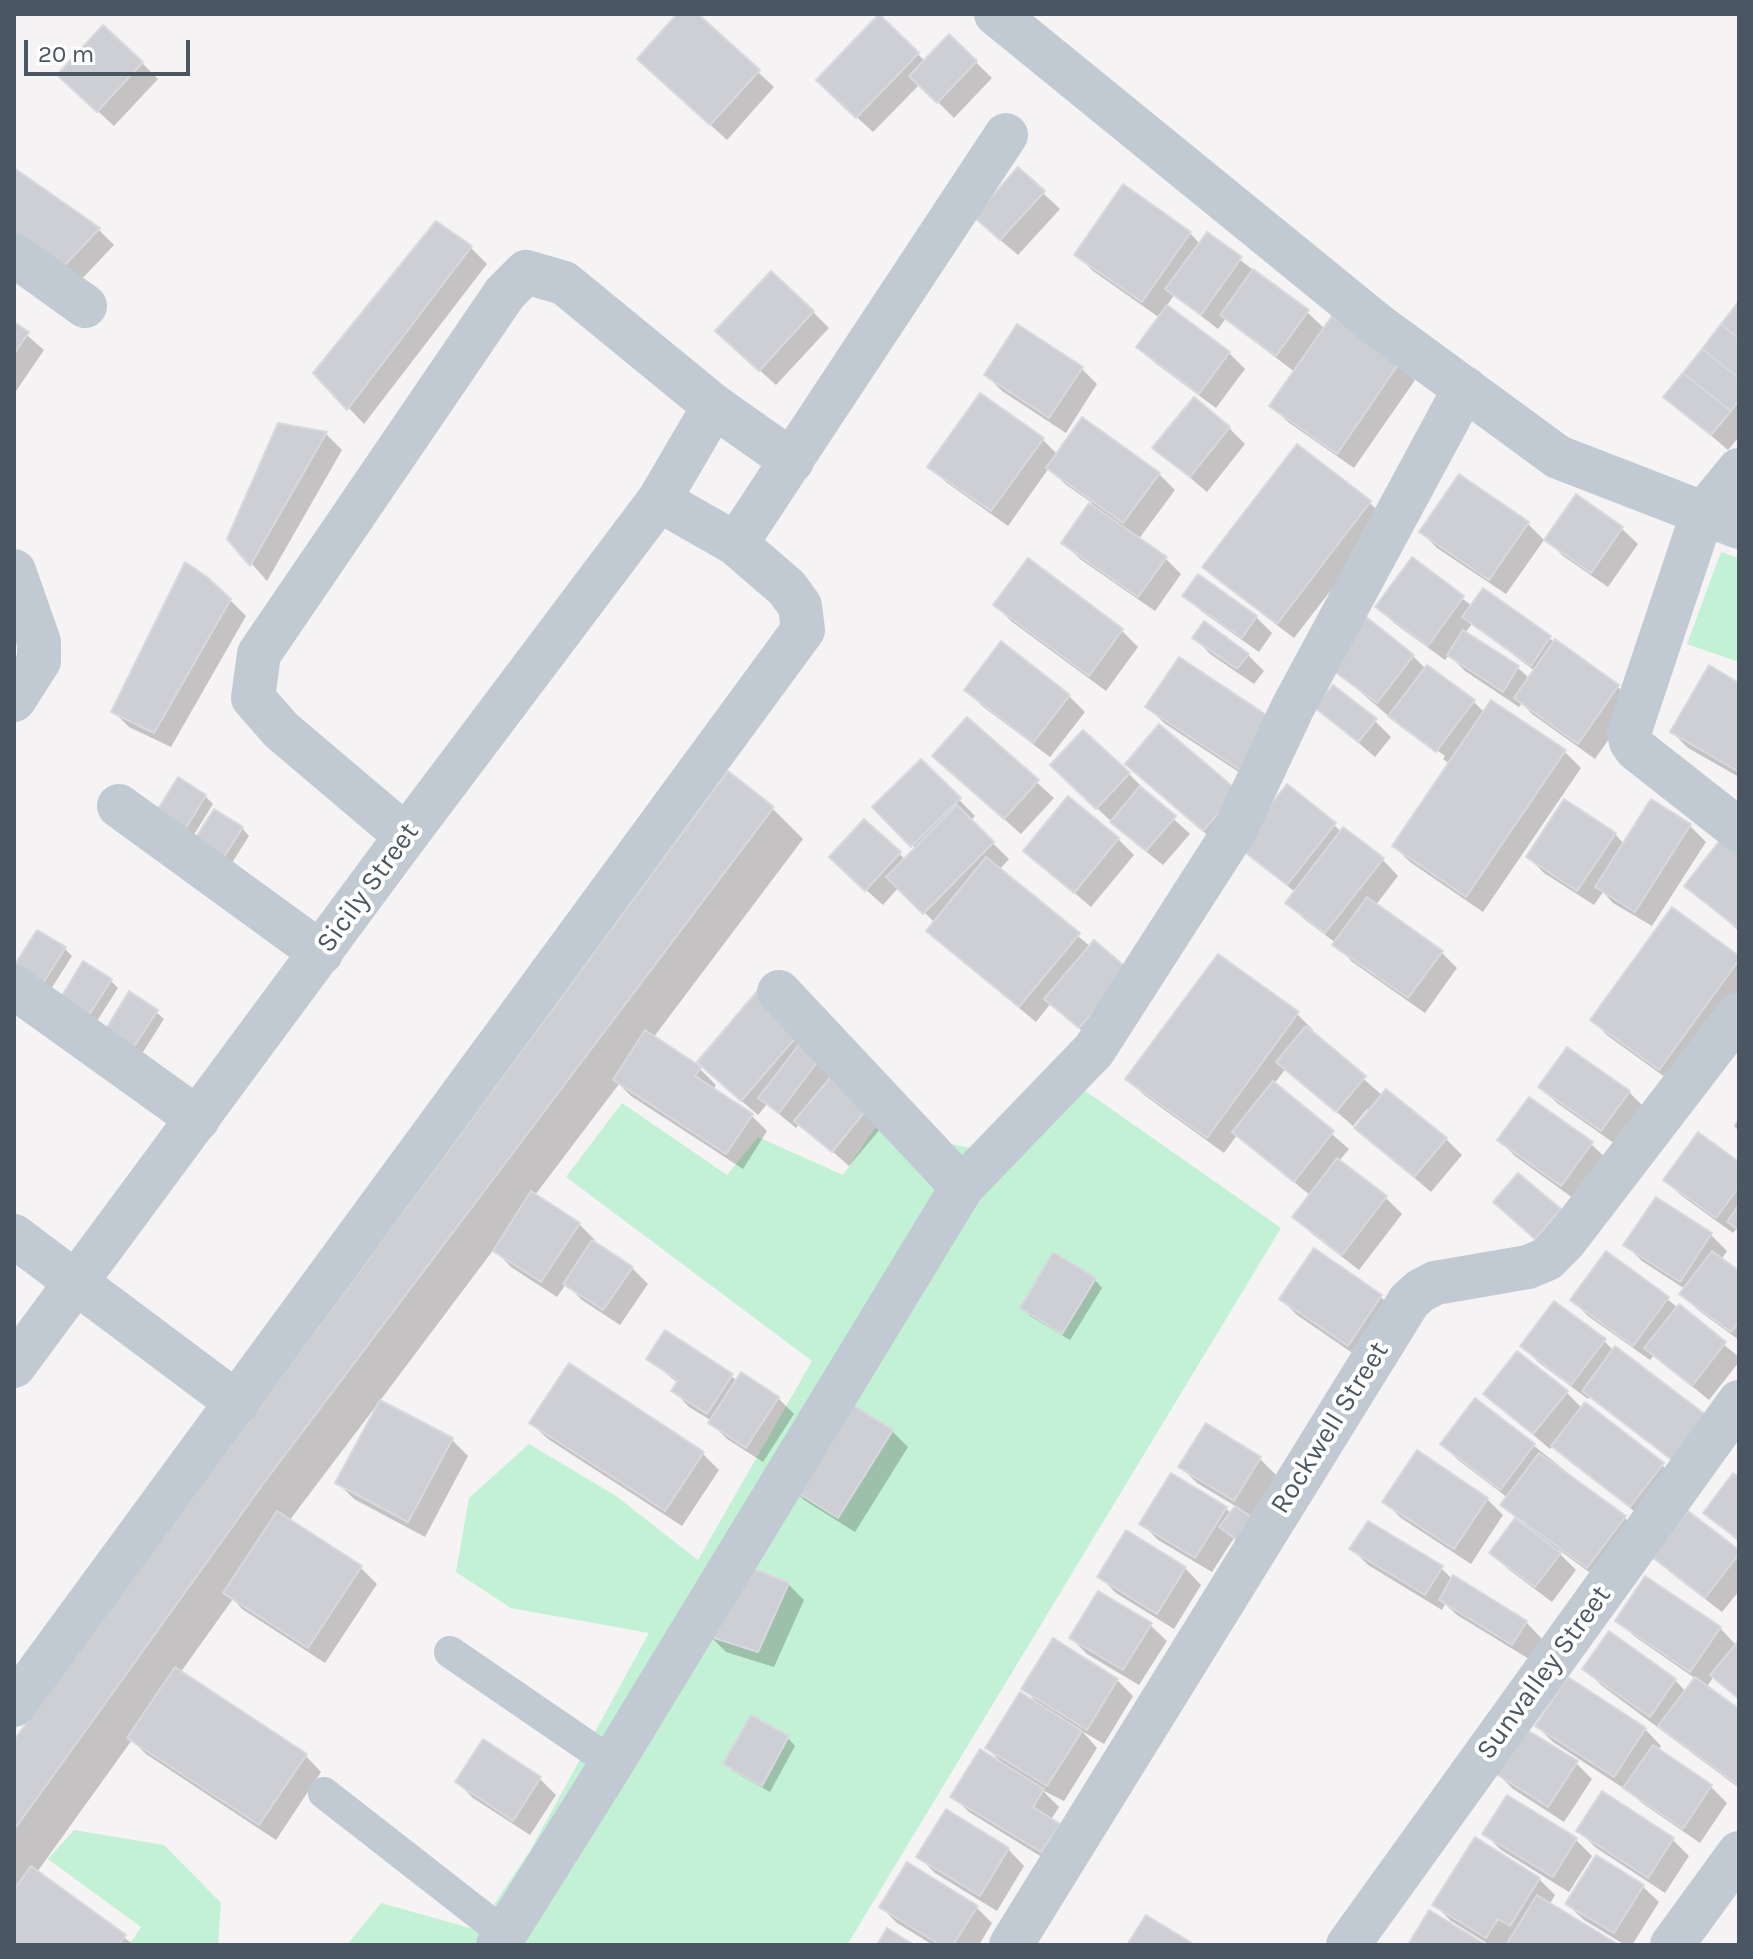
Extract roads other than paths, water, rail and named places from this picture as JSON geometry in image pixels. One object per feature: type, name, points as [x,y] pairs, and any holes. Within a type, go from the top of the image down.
[{"type":"street","points":[[996,14],[1379,326],[1558,457],[1721,521]]},
{"type":"street","points":[[736,544],[1006,135]]},
{"type":"street","points":[[14,255],[85,306]]},
{"type":"street","points":[[406,836],[281,730],[253,698],[259,654],[505,293],[526,272],[564,283],[714,406],[792,461]]},
{"type":"street","points":[[502,1940],[962,1187],[1094,1050],[1235,830],[1293,707],[1465,388]]},
{"type":"street","name":"Sicily Street","points":[[14,1366],[659,500],[714,406]]},
{"type":"street","points":[[1739,470],[1721,521],[1630,724],[1629,737],[1636,749],[1739,830]]},
{"type":"street","points":[[14,1705],[803,630],[800,606],[787,588],[736,544],[659,500]]},
{"type":"street","points":[[14,571],[39,642],[39,661],[14,700]]},
{"type":"street","points":[[119,806],[321,953]]},
{"type":"street","points":[[14,987],[198,1119]]},
{"type":"street","points":[[779,992],[962,1187]]},
{"type":"street","name":"Rockwell Street","points":[[1011,1945],[1409,1301],[1435,1283],[1528,1267],[1547,1259],[1564,1242],[1736,1023]]},
{"type":"street","points":[[14,1236],[237,1403]]},
{"type":"street","name":"Sunvalley Street","points":[[1348,1945],[1739,1402]]},
{"type":"street","points":[[1672,1945],[1739,1853]]},
{"type":"lane","points":[[450,1652],[612,1763]]},
{"type":"lane","points":[[324,1793],[502,1940]]}]
